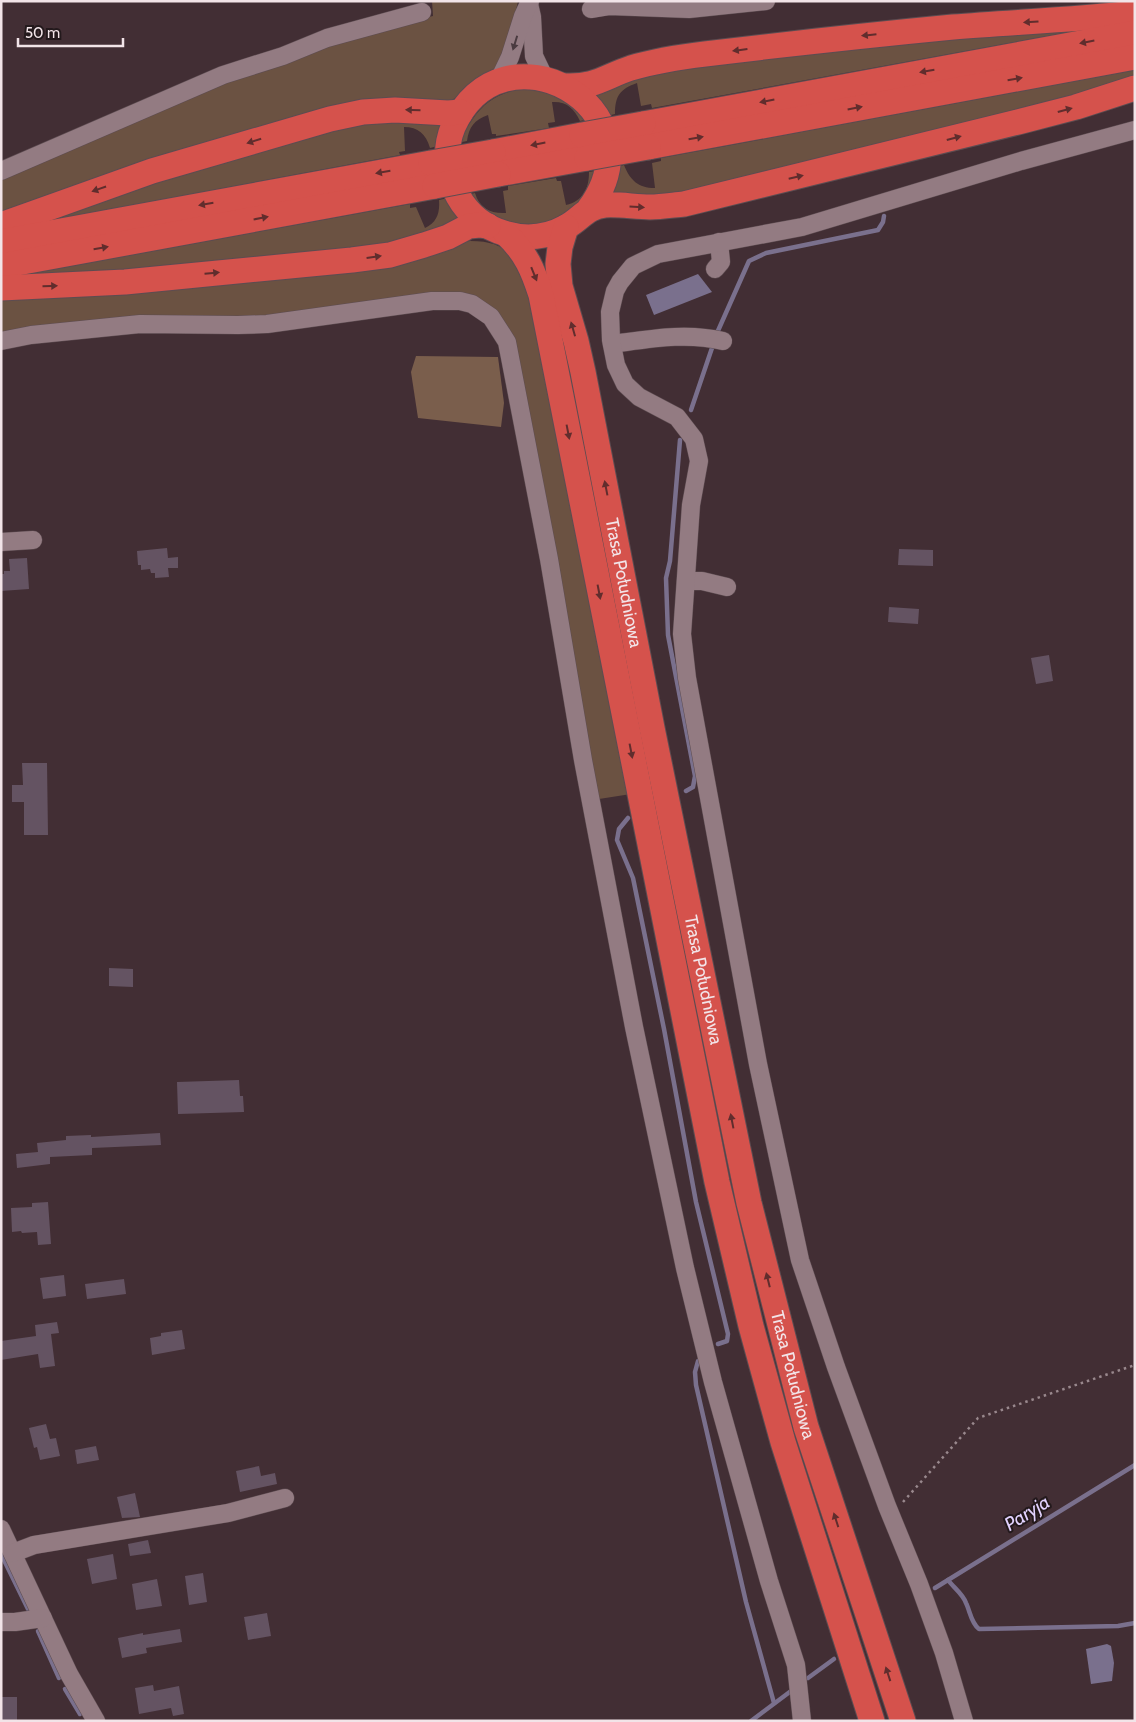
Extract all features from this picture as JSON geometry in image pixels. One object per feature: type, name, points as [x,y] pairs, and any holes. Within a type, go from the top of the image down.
[{"type":"highway","points":[[497,230],[479,221],[464,206],[456,194],[451,180],[448,160],[449,139],[461,112],[475,96],[498,82],[525,77],[581,87],[597,83],[629,69],[660,61],[704,54],[955,27],[1135,13]]},
{"type":"highway","points":[[645,135],[1135,33]]},
{"type":"highway","points":[[1,266],[433,175],[585,146],[1135,57]]},
{"type":"highway","points":[[1,288],[125,282],[390,255],[448,237],[469,226],[480,225],[522,237],[552,233],[566,227],[589,209],[599,193],[606,175],[608,156],[605,137],[599,120],[588,104],[555,83]]},
{"type":"highway","points":[[589,209],[604,205],[650,207],[684,204],[917,148],[1076,107],[1135,88]]},
{"type":"highway","points":[[1,225],[152,171],[330,119],[363,112],[395,110],[461,112]]},
{"type":"highway","points":[[1,242],[433,175]]},
{"type":"highway","name":"Trasa Południowa","points":[[566,227],[558,264],[560,286],[583,372],[652,728],[748,1204],[806,1427],[903,1721]]},
{"type":"highway","name":"Trasa Południowa","points":[[497,230],[522,251],[529,262],[541,295],[717,1182],[749,1316],[783,1442],[872,1721]]},
{"type":"street","points":[[591,10],[608,6],[690,9],[766,1]]},
{"type":"street","points":[[498,82],[510,58],[529,2]]},
{"type":"street","points":[[529,2],[532,17],[534,56],[555,83]]},
{"type":"street","points":[[1,170],[223,74],[283,56],[327,38],[422,12]]},
{"type":"street","points":[[964,1721],[938,1636],[919,1584],[888,1510],[836,1367],[800,1260],[758,1064],[687,678],[682,634],[691,506],[700,461],[694,439],[676,417],[639,397],[625,384],[616,365],[612,344],[610,312],[615,292],[620,282],[633,266],[658,254],[802,227],[1021,161],[1135,130]]},
{"type":"street","points":[[715,269],[721,262],[719,242]]},
{"type":"street","points":[[1,341],[31,335],[140,324],[268,324],[432,301],[460,301],[472,304],[491,317],[507,342],[549,559],[583,760],[634,1028],[685,1268],[713,1382],[769,1581],[796,1665],[802,1721]]},
{"type":"street","points":[[612,344],[686,335],[706,336],[723,340]]},
{"type":"street","points":[[1,542],[33,540]]},
{"type":"street","points":[[686,580],[702,581],[727,587]]},
{"type":"street","points":[[13,1553],[34,1545],[228,1513],[284,1498]]},
{"type":"street","points":[[1,1529],[69,1674],[94,1720]]},
{"type":"street","points":[[1,1622],[43,1618]]},
{"type":"path","points":[[888,1510],[904,1501],[978,1418],[1135,1365]]},
{"type":"shaded area","points":[[432,1],[518,1],[509,44],[493,73],[452,100],[423,104],[1,220],[1,175],[192,95],[342,37],[433,16]]},
{"type":"shaded area","points":[[1081,30],[652,108],[651,104],[641,106],[637,83],[626,88],[620,94],[616,102],[615,114],[607,116],[593,95],[639,74],[892,41]]},
{"type":"shaded area","points":[[1135,70],[1135,77],[1091,91],[782,171],[659,196],[610,196],[618,174],[618,167],[624,165],[632,179],[639,185],[655,188],[652,163],[661,161],[661,158]]},
{"type":"shaded area","points":[[528,88],[561,97],[585,120],[580,121],[569,106],[552,102],[555,122],[548,123],[549,128],[496,136],[496,134],[492,134],[488,115],[476,122],[469,132],[467,141],[462,142],[464,133],[472,120],[489,101],[511,91]]},
{"type":"shaded area","points":[[442,121],[438,146],[430,148],[421,132],[413,128],[404,127],[405,151],[399,152],[400,155],[37,223],[102,195],[350,122]]},
{"type":"shaded area","points":[[595,171],[586,192],[572,208],[558,217],[543,223],[511,222],[496,217],[482,207],[471,194],[475,193],[479,203],[486,209],[506,213],[503,191],[508,190],[508,186],[556,178],[557,181],[561,181],[566,205],[577,201],[581,197],[588,184],[589,172]]},
{"type":"shaded area","points":[[448,198],[461,219],[457,222],[380,247],[231,264],[11,277],[410,204],[410,208],[416,207],[425,228],[437,217],[439,200]]},
{"type":"shaded area","points":[[470,241],[491,243],[499,246],[512,256],[529,280],[631,794],[599,799],[517,352],[483,301],[1,335],[1,292]]},
{"type":"shaded area","points":[[698,274],[712,292],[654,315],[646,295]]},
{"type":"shaded area","points":[[416,356],[498,357],[504,403],[501,427],[418,418],[411,372]]},
{"type":"shaded area","points":[[1107,1644],[1111,1646],[1114,1663],[1112,1681],[1091,1684],[1086,1649]]},
{"type":"building","points":[[167,548],[168,558],[178,557],[178,568],[168,568],[169,577],[155,578],[155,573],[151,573],[150,569],[141,570],[141,565],[138,565],[137,551]]},
{"type":"building","points":[[899,549],[933,550],[933,566],[898,565]]},
{"type":"building","points":[[27,558],[29,589],[1,591],[1,574],[4,574],[4,571],[10,571],[9,559]]},
{"type":"building","points":[[889,607],[919,609],[918,624],[888,622]]},
{"type":"building","points":[[1049,655],[1053,681],[1036,684],[1031,658]]},
{"type":"building","points":[[22,763],[47,763],[48,835],[24,835],[24,802],[12,802],[12,785],[23,785]]},
{"type":"building","points":[[109,968],[133,969],[133,987],[109,986]]},
{"type":"building","points":[[239,1080],[244,1112],[178,1114],[177,1082]]},
{"type":"building","points":[[160,1133],[161,1145],[92,1148],[92,1155],[50,1157],[50,1164],[17,1168],[16,1154],[38,1152],[37,1143],[66,1140],[66,1136],[91,1135],[91,1137]]},
{"type":"building","points":[[48,1202],[51,1244],[38,1245],[37,1232],[12,1232],[11,1208],[32,1207],[32,1203]]},
{"type":"building","points":[[64,1275],[66,1296],[43,1299],[40,1278]]},
{"type":"building","points":[[124,1279],[126,1294],[87,1299],[85,1284]]},
{"type":"building","points":[[57,1322],[59,1333],[51,1334],[55,1366],[40,1368],[38,1354],[1,1360],[1,1341],[36,1336],[35,1325]]},
{"type":"building","points":[[182,1330],[185,1349],[152,1355],[150,1338],[161,1336],[161,1333]]},
{"type":"building","points":[[46,1424],[50,1439],[56,1438],[60,1456],[40,1460],[37,1447],[34,1448],[29,1428]]},
{"type":"building","points":[[96,1446],[99,1460],[77,1464],[75,1450]]},
{"type":"building","points":[[259,1466],[261,1476],[275,1473],[277,1484],[240,1492],[236,1471]]},
{"type":"building","points":[[135,1493],[140,1517],[122,1518],[117,1497]]},
{"type":"building","points":[[148,1540],[151,1553],[130,1556],[128,1544]]},
{"type":"building","points":[[113,1554],[117,1579],[92,1584],[87,1559]]},
{"type":"building","points":[[203,1573],[207,1602],[189,1605],[185,1576]]},
{"type":"building","points":[[157,1579],[162,1606],[136,1610],[132,1584]]},
{"type":"building","points":[[267,1613],[271,1636],[248,1640],[244,1617]]},
{"type":"building","points":[[180,1629],[182,1642],[146,1648],[147,1653],[122,1658],[118,1638]]},
{"type":"building","points":[[153,1685],[154,1691],[179,1686],[184,1714],[173,1716],[171,1708],[139,1714],[135,1688]]},
{"type":"building","points":[[1,1697],[17,1697],[17,1720],[1,1720]]},
{"type":"waterway","points":[[717,333],[749,261],[766,253],[878,230],[884,216]]},
{"type":"waterway","points":[[691,410],[713,345]]},
{"type":"waterway","points":[[680,440],[670,561],[666,578],[668,635],[695,776],[693,787],[686,791]]},
{"type":"waterway","points":[[628,818],[619,829],[617,840],[633,878],[664,1029],[696,1202],[728,1334],[727,1341],[718,1344]]},
{"type":"waterway","points":[[698,1361],[695,1372],[696,1385],[746,1602],[774,1703]]},
{"type":"waterway","name":"Paryja","points":[[935,1588],[1135,1465]]},
{"type":"waterway","points":[[1,1554],[28,1609]]},
{"type":"waterway","points":[[948,1580],[963,1597],[972,1620],[979,1629],[1118,1626],[1135,1623]]},
{"type":"waterway","points":[[38,1631],[59,1678]]},
{"type":"waterway","name":"Paryja","points":[[808,1678],[834,1659]]},
{"type":"waterway","points":[[65,1689],[80,1714]]},
{"type":"waterway","name":"Paryja","points":[[751,1721],[791,1691]]}]
